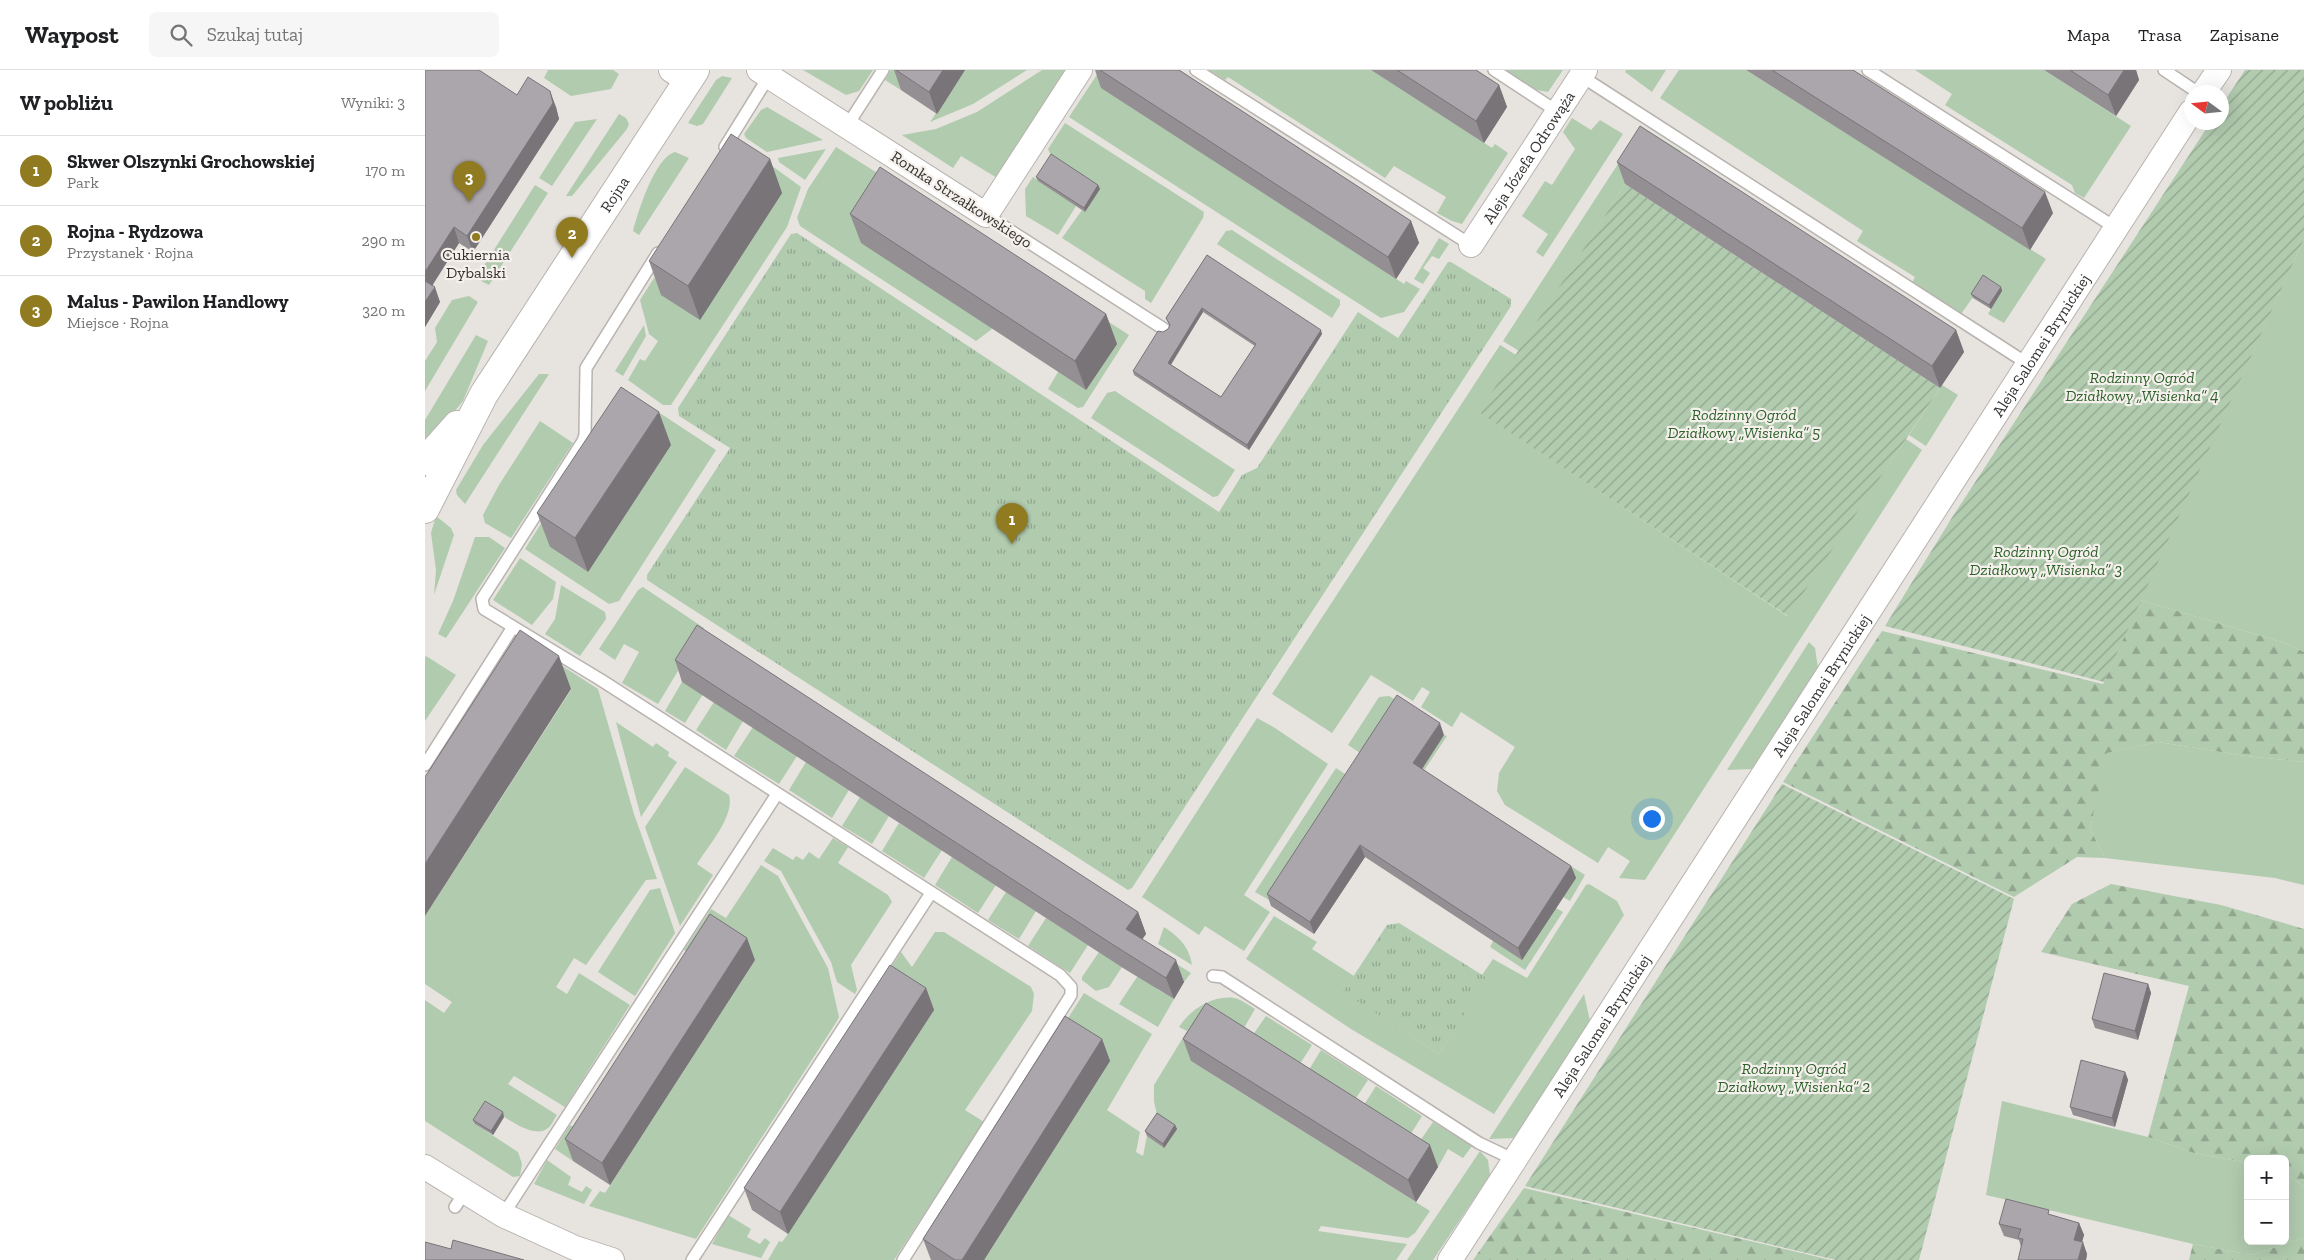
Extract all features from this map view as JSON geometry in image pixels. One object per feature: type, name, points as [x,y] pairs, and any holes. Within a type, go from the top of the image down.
[{"type":"street","points":[[986,215],[1081,70]]},
{"type":"street","points":[[2209,85],[2219,70]]},
{"type":"street","name":"Romka Strzałkowskiego","points":[[764,73],[986,215]]},
{"type":"street","name":"Aleja Józefa Odrowąża","points":[[1471,245],[1583,73]]},
{"type":"street","name":"Rojna","points":[[425,509],[484,394],[685,74]]},
{"type":"street","name":"Aleja Salomei Brynickiej","points":[[1451,1260],[2184,123]]},
{"type":"street","name":"Rojna","points":[[425,461],[484,394]]},
{"type":"street","points":[[425,1167],[460,1199],[503,1215],[575,1248],[611,1260]]},
{"type":"lane","points":[[847,126],[883,70]]},
{"type":"lane","points":[[1196,70],[1471,245]]},
{"type":"lane","points":[[1494,70],[1558,112]]},
{"type":"lane","points":[[1868,70],[2116,228]]},
{"type":"lane","points":[[2164,70],[2186,85]]},
{"type":"lane","points":[[719,157],[764,73]]},
{"type":"lane","points":[[1583,73],[2028,364]]},
{"type":"lane","name":"Romka Strzałkowskiego","points":[[986,215],[1164,329]]},
{"type":"lane","points":[[665,241],[586,368],[585,435],[583,441],[482,599],[484,609],[601,680],[1060,975],[1071,987],[1071,994],[903,1260]]},
{"type":"lane","points":[[425,765],[513,627]]},
{"type":"lane","points":[[503,1215],[777,794]]},
{"type":"lane","points":[[692,1260],[931,893]]},
{"type":"lane","points":[[1213,976],[1222,977],[1479,1143],[1515,1160]]},
{"type":"green space","points":[[548,70],[613,70],[619,74],[611,89],[571,96],[544,78]]},
{"type":"green space","points":[[803,70],[873,70],[859,91],[846,95]]},
{"type":"green space","points":[[891,70],[914,70],[901,90],[885,80]]},
{"type":"green space","points":[[965,70],[1027,70],[973,104],[930,122]]},
{"type":"green space","points":[[1042,70],[1073,70],[1002,181],[961,156],[953,168],[902,135],[936,129],[977,112]]},
{"type":"green space","points":[[1100,70],[1102,88],[1404,284],[1406,281],[1420,289],[1404,312],[1381,318],[1069,117]]},
{"type":"green space","points":[[1209,70],[1371,70],[1492,148],[1495,144],[1508,153],[1462,224],[1437,213],[1446,197],[1394,166],[1385,178],[1228,77],[1225,80]]},
{"type":"green space","points":[[1505,70],[1563,70],[1548,92],[1537,90]]},
{"type":"green space","points":[[1626,70],[1666,70],[1652,92],[1625,72]]},
{"type":"green space","points":[[1679,70],[1746,70],[2046,259],[2004,323],[1988,314],[2002,291],[1985,280],[1961,314],[1912,283],[1915,277],[1857,241],[1863,231],[1660,98]]},
{"type":"green space","points":[[1915,70],[2044,70],[2131,126],[2084,198],[2075,193],[2072,185],[1945,105],[1952,94]]},
{"type":"green space","points":[[2245,70],[2304,70],[2304,239],[2104,682],[1885,626],[1953,516],[2205,130],[2229,130],[2229,94]]},
{"type":"green space","points":[[722,76],[732,78],[703,124],[697,126],[688,123],[716,80]]},
{"type":"green space","points":[[767,107],[823,140],[767,152],[746,138],[744,134],[761,110]]},
{"type":"green space","points":[[619,114],[626,118],[629,124],[627,129],[572,196],[566,196]]},
{"type":"green space","points":[[1572,118],[1591,130],[1600,120],[1623,134],[1543,257],[1536,252],[1548,234],[1522,216],[1545,181],[1552,185],[1575,149],[1563,132]]},
{"type":"green space","points":[[597,119],[552,186],[539,178],[575,122]]},
{"type":"green space","points":[[1065,123],[1204,212],[1203,218],[1151,303],[1145,299],[1145,291],[1062,238],[1082,210],[1085,212],[1100,189],[1052,158],[1048,149]]},
{"type":"green space","points":[[1642,127],[1681,151],[1672,164],[1625,184],[1519,351],[1503,341]]},
{"type":"green space","points":[[836,147],[933,208],[992,329],[976,341],[800,226],[797,218],[808,189]]},
{"type":"green space","points":[[826,149],[805,180],[779,162],[778,158]]},
{"type":"green space","points":[[675,152],[689,158],[639,235],[633,231],[648,186],[661,164],[668,156]]},
{"type":"green space","points":[[768,163],[801,187],[787,227],[671,405],[663,405],[628,380],[640,359],[645,361],[658,341],[649,334],[640,300],[654,278],[667,286]]},
{"type":"green space","points":[[1033,177],[1076,206],[1058,235],[1026,216],[1025,189]]},
{"type":"green space","name":"Rodzinny Ogród Działkowy „Wisienka” 5","points":[[1625,184],[1940,388],[1788,616],[1479,412]]},
{"type":"green space","points":[[535,185],[548,193],[489,285],[481,281],[480,272]]},
{"type":"green space","points":[[1232,230],[1340,300],[1340,305],[1332,318],[1217,244],[1226,231]]},
{"type":"green space","points":[[797,233],[1219,512],[1242,475],[1257,468],[1358,312],[1398,338],[1448,262],[1451,262],[1511,299],[1511,306],[1132,888],[1128,890],[647,580],[647,575],[730,448],[679,416],[678,408],[791,234]]},
{"type":"green space","points":[[1439,238],[1449,244],[1439,259],[1432,256],[1423,268],[1430,273],[1423,284],[1414,279]]},
{"type":"green space","points":[[2304,239],[2304,652],[2285,643],[2140,600]]},
{"type":"green space","points":[[1053,286],[1129,335],[1083,407],[1078,408],[1048,389],[1058,372]]},
{"type":"green space","points":[[469,296],[478,302],[425,391],[425,361],[437,342],[435,328],[452,300]]},
{"type":"green space","points":[[644,325],[646,336],[623,376],[615,371]]},
{"type":"green space","points":[[476,335],[488,341],[463,401],[425,447],[425,420]]},
{"type":"green space","points":[[1500,345],[1516,355],[1480,412],[1787,616],[1906,439],[1922,450],[1645,880],[1619,878],[1630,861],[1608,847],[1598,863],[1505,805],[1497,791],[1499,773],[1515,747],[1461,712],[1452,727],[1421,707],[1430,692],[1422,687],[1413,701],[1371,675],[1332,733],[1272,694]]},
{"type":"green space","points":[[539,374],[549,374],[465,504],[457,495],[456,490],[483,445]]},
{"type":"green space","points":[[1942,385],[1958,395],[1926,446],[1909,435]]},
{"type":"green space","points":[[1115,391],[1235,470],[1218,496],[1213,497],[1091,418],[1107,393]]},
{"type":"green space","points":[[637,398],[716,450],[619,601],[609,604],[525,549],[547,514],[550,547],[588,572]]},
{"type":"green space","points":[[540,421],[573,443],[511,538],[485,523],[483,515],[499,485]]},
{"type":"green space","points":[[436,516],[451,528],[454,535],[434,595],[436,570],[431,533]]},
{"type":"green space","points":[[475,537],[489,537],[505,548],[446,638],[438,634],[453,601]]},
{"type":"green space","points":[[520,558],[556,582],[553,599],[532,625],[493,600]]},
{"type":"green space","points":[[561,585],[605,612],[606,619],[580,656],[545,634],[555,619]]},
{"type":"green space","points":[[643,587],[704,628],[658,704],[622,683],[639,652],[624,644],[615,660],[599,649],[638,590]]},
{"type":"green space","points":[[2140,600],[2285,643],[2304,652],[2304,762],[2246,756],[2158,742],[2107,753],[2090,829],[2105,858],[2077,857],[2014,897],[1783,782],[1882,631],[2103,684]]},
{"type":"green space","points":[[1809,642],[1815,648],[1818,668],[1752,769],[1727,770]]},
{"type":"green space","points":[[533,647],[598,689],[634,814],[657,879],[646,880],[586,965],[574,958],[556,987],[567,994],[579,973],[630,1005],[565,1107],[514,1076],[508,1084],[557,1115],[551,1125],[542,1131],[526,1129],[508,1120],[487,1105],[475,1124],[518,1152],[522,1164],[520,1176],[513,1177],[425,1121],[425,1000],[444,1013],[452,1002],[425,984],[425,916],[571,690]]},
{"type":"green space","points":[[426,656],[456,675],[425,721],[425,658]]},
{"type":"green space","points":[[682,682],[703,694],[685,723],[665,711]]},
{"type":"green space","points":[[1389,696],[1401,703],[1368,758],[1348,745],[1379,697]]},
{"type":"green space","points":[[714,702],[743,721],[726,750],[696,730]]},
{"type":"green space","points":[[1257,718],[1328,764],[1244,895],[1270,912],[1244,951],[1205,926],[1199,935],[1142,897]]},
{"type":"green space","points":[[616,722],[653,747],[656,743],[669,752],[668,756],[677,762],[641,817]]},
{"type":"green space","points":[[753,727],[797,756],[779,784],[734,756]]},
{"type":"green space","points":[[1444,735],[1447,736],[1423,772],[1585,875],[1570,901],[1563,897],[1575,878],[1412,784]]},
{"type":"green space","points":[[2158,742],[2246,756],[2304,762],[2304,885],[2275,878],[2105,858],[2090,829],[2106,753]]},
{"type":"green space","points":[[806,762],[849,790],[832,818],[789,790]]},
{"type":"green space","points":[[685,767],[729,795],[730,803],[719,831],[697,864],[713,875],[680,926],[645,827]]},
{"type":"green space","points":[[1336,768],[1354,780],[1274,903],[1255,892]]},
{"type":"green space","name":"Rodzinny Ogród Działkowy „Wisienka” 2","points":[[1782,784],[2014,899],[1919,1260],[1836,1260],[1525,1186]]},
{"type":"green space","points":[[860,797],[889,816],[872,844],[842,826]]},
{"type":"green space","points":[[899,823],[942,850],[924,878],[882,851]]},
{"type":"green space","points":[[833,838],[848,847],[838,863],[888,895],[892,902],[851,965],[857,990],[855,994],[837,982],[831,962],[781,871],[764,861],[773,848],[793,860],[796,856],[803,860],[809,852],[819,859]]},
{"type":"green space","points":[[952,857],[996,885],[978,913],[935,885]]},
{"type":"green space","points":[[761,865],[778,876],[828,968],[839,1017],[837,1021],[696,1239],[589,1206],[600,1191],[605,1193],[755,960],[701,961],[684,950],[711,909],[726,918]]},
{"type":"green space","points":[[1589,884],[1617,901],[1624,915],[1494,1114],[1351,1029],[1246,959],[1274,916],[1317,942],[1312,949],[1354,976],[1344,992],[1439,1054],[1486,978],[1482,975],[1493,959],[1527,978],[1586,885]]},
{"type":"green space","points":[[2111,884],[2221,905],[2304,929],[2304,1187],[2289,1176],[2289,1155],[2244,1155],[2244,1162],[2194,1153],[2148,1137],[2189,986],[2041,952],[2072,904]]},
{"type":"green space","points":[[660,888],[675,933],[635,996],[598,972],[650,890]]},
{"type":"green space","points":[[1006,892],[1036,911],[1019,939],[988,920]]},
{"type":"green space","points":[[1556,908],[1563,912],[1525,970],[1490,947],[1493,941]]},
{"type":"green space","points":[[1046,918],[1088,945],[1070,973],[1028,946]]},
{"type":"green space","points":[[1399,923],[1487,978],[1439,1054],[1343,992],[1387,925]]},
{"type":"green space","points":[[1164,927],[1174,934],[1186,947],[1192,965],[1158,944]]},
{"type":"green space","points":[[935,932],[944,932],[1031,987],[1034,994],[1032,1011],[965,1110],[984,1122],[894,1260],[768,1260],[779,1241],[782,1242],[788,1234],[868,1003],[901,952],[912,967]]},
{"type":"green space","points":[[1099,952],[1122,967],[1109,987],[1096,991],[1082,980],[1082,977]]},
{"type":"green space","points":[[1159,953],[1191,973],[1184,982],[1167,971],[1157,989],[1174,999],[1158,1027],[1119,1004],[1145,965]]},
{"type":"green space","points":[[1084,993],[1152,1034],[1107,1110],[1140,1132],[1136,1152],[1143,1156],[1147,1136],[1164,1148],[1154,1101],[1154,1085],[1187,1031],[1179,1027],[1195,1010],[1210,1001],[1218,999],[1234,998],[1245,1002],[1255,1009],[1237,1040],[1191,1061],[1430,1211],[1415,1233],[1408,1238],[1321,1226],[1318,1231],[1407,1244],[1396,1260],[984,1260],[1110,1061],[1046,1053]]},
{"type":"green space","points":[[1584,994],[1590,1021],[1514,1138],[1489,1139]]},
{"type":"green space","points":[[1266,1016],[1312,1045],[1293,1075],[1246,1045]]},
{"type":"green space","points":[[1321,1050],[1368,1080],[1348,1110],[1302,1081]]},
{"type":"green space","points":[[1376,1086],[1422,1116],[1404,1145],[1357,1116]]},
{"type":"green space","points":[[2002,1101],[2148,1137],[2194,1153],[2244,1162],[2244,1245],[2282,1245],[2251,1255],[2193,1244],[1986,1195]]},
{"type":"green space","points":[[1433,1122],[1472,1146],[1463,1158],[1448,1149],[1438,1167],[1413,1151]]},
{"type":"green space","points":[[570,1125],[589,1136],[573,1161],[555,1149]]},
{"type":"green space","points":[[1480,1151],[1488,1160],[1490,1175],[1433,1260],[1407,1260]]},
{"type":"green space","points":[[547,1160],[571,1177],[568,1185],[582,1192],[586,1186],[592,1190],[584,1204],[534,1184]]},
{"type":"green space","points":[[2289,1176],[2304,1187],[2304,1238],[2289,1243]]},
{"type":"green space","points":[[1524,1188],[1831,1260],[1473,1260]]},
{"type":"green space","points":[[728,1215],[751,1229],[747,1237],[760,1244],[765,1238],[770,1242],[761,1258],[712,1244]]},
{"type":"green space","points":[[2304,1238],[2304,1260],[2189,1260],[2193,1244],[2251,1255],[2282,1245],[2289,1245],[2289,1243]]},
{"type":"building","points":[[425,70],[479,70],[517,95],[528,77],[550,91],[553,103],[467,236],[454,227],[425,272]]},
{"type":"building","points":[[896,70],[943,70],[929,92]]},
{"type":"building","points":[[1100,70],[1179,70],[1411,221],[1388,257]]},
{"type":"building","points":[[1397,70],[1476,70],[1499,85],[1476,121]]},
{"type":"building","points":[[1772,70],[1853,70],[2045,192],[2022,228]]},
{"type":"building","points":[[2070,70],[2124,70],[2108,95]]},
{"type":"building","points":[[1640,126],[1956,330],[1932,366],[1617,162]]},
{"type":"building","points":[[731,134],[770,159],[688,286],[649,261]]},
{"type":"building","points":[[1051,154],[1098,185],[1084,208],[1036,177]]},
{"type":"building","points":[[880,167],[1106,314],[1075,361],[850,214]]},
{"type":"building","points":[[1207,255],[1321,330],[1247,445],[1133,371],[1158,331],[1163,332],[1168,329],[1170,325],[1166,318]],"holes":[[[1202,308],[1256,344],[1221,397],[1168,363]]]},
{"type":"building","points":[[1983,275],[2001,287],[1989,305],[1971,294]]},
{"type":"building","points":[[425,281],[435,287],[425,302]]},
{"type":"building","points":[[621,387],[659,412],[575,538],[537,513]]},
{"type":"building","points":[[697,625],[1138,912],[1126,929],[1176,960],[1166,978],[675,660]]},
{"type":"building","points":[[520,630],[559,656],[425,864],[425,777]]},
{"type":"building","points":[[1397,695],[1440,723],[1413,763],[1571,866],[1518,948],[1360,845],[1310,922],[1267,894]]},
{"type":"building","points":[[710,914],[747,938],[602,1163],[565,1139]]},
{"type":"building","points":[[890,965],[926,988],[780,1212],[744,1188]]},
{"type":"building","points":[[2104,973],[2148,984],[2135,1031],[2092,1019]]},
{"type":"building","points":[[1206,1003],[1430,1145],[1408,1180],[1183,1039]]},
{"type":"building","points":[[1065,1016],[1102,1039],[962,1260],[955,1260],[923,1239]]},
{"type":"building","points":[[2081,1060],[2125,1072],[2112,1118],[2070,1107]]},
{"type":"building","points":[[485,1101],[503,1112],[491,1131],[473,1120]]},
{"type":"building","points":[[1157,1113],[1175,1125],[1163,1144],[1145,1131]]},
{"type":"building","points":[[2006,1199],[2049,1210],[2048,1214],[2079,1223],[2074,1240],[2083,1242],[2078,1260],[2018,1260],[2023,1239],[2018,1238],[2021,1229],[1999,1224]]},
{"type":"building","points":[[453,1240],[524,1260],[425,1260],[425,1242],[451,1249]]},
{"type":"place","name":"Malus - Pawilon Handlowy","points":[[469,202]]},
{"type":"place","name":"Cukiernia Dybalski","points":[[476,237]]},
{"type":"place","name":"Rojna - Rydzowa","points":[[572,258]]},
{"type":"place","name":"Skwer Olszynki Grochowskiej","points":[[1012,544]]},
{"type":"park label","name":"Rodzinny Ogród Działkowy „Wisienka” 4","points":[[2142,386]]},
{"type":"park label","name":"Rodzinny Ogród Działkowy „Wisienka” 3","points":[[2046,560]]}]
